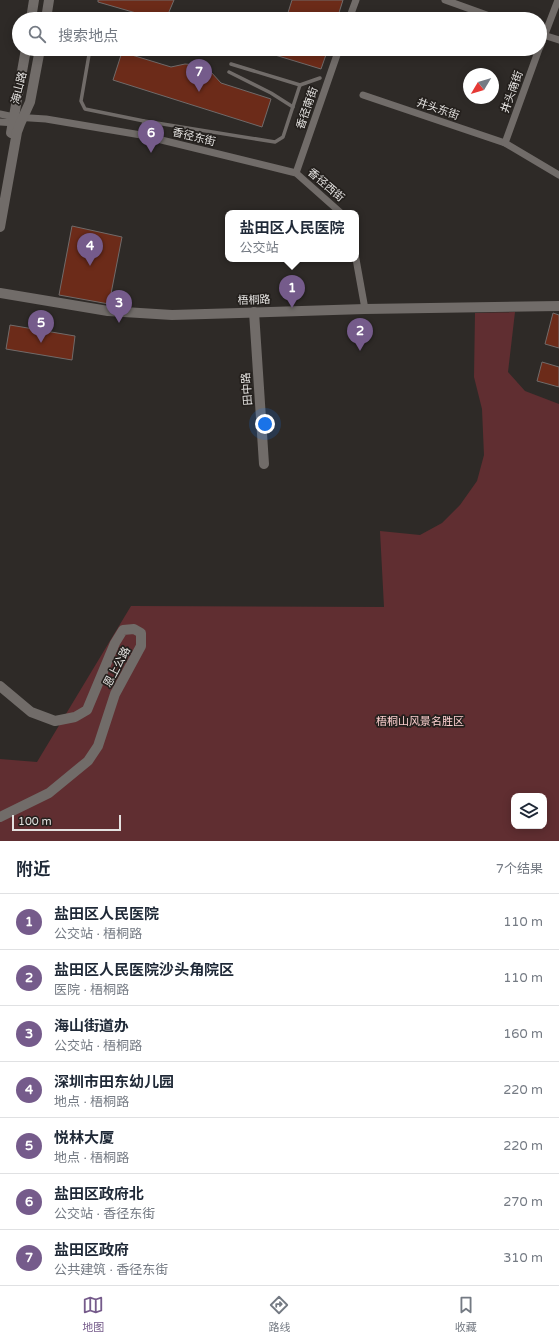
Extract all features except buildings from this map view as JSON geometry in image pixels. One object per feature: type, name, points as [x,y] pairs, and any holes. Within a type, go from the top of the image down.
[{"type":"street","points":[[32,12],[34,0]]},
{"type":"street","points":[[47,12],[49,0]]},
{"type":"street","points":[[352,12],[356,0]]},
{"type":"street","points":[[445,0],[478,12]]},
{"type":"street","name":"井头南街","points":[[547,24],[558,0]]},
{"type":"street","points":[[547,36],[559,40]]},
{"type":"street","name":"海山路","points":[[0,226],[17,120],[25,56]]},
{"type":"street","name":"海山路","points":[[0,192],[17,120],[31,98],[39,56]]},
{"type":"street","name":"香径南街","points":[[296,174],[337,56]]},
{"type":"street","name":"井头南街","points":[[505,144],[537,56]]},
{"type":"street","name":"井头东街","points":[[363,95],[505,144],[559,175]]},
{"type":"street","points":[[0,114],[17,120]]},
{"type":"street","name":"香径东街","points":[[17,120],[46,119],[141,135],[296,174]]},
{"type":"street","points":[[0,122],[17,120]]},
{"type":"street","name":"香径西街","points":[[296,174],[338,210]]},
{"type":"street","points":[[357,262],[365,309]]},
{"type":"street","name":"梧桐路","points":[[0,293],[108,311],[172,315],[365,309],[559,306]]},
{"type":"street","name":"田中路","points":[[254,312],[264,464]]},
{"type":"street","name":"恩上公路","points":[[0,686],[31,712],[55,721],[75,717],[87,710],[115,643],[123,630],[134,629],[141,633],[141,646],[115,694],[98,746],[88,761],[49,793],[0,817]]},
{"type":"lane","points":[[89,56],[81,101],[85,109],[275,142],[283,137],[300,85]]},
{"type":"lane","points":[[231,64],[300,85],[320,78]]},
{"type":"lane","points":[[229,72],[265,89],[293,106]]},
{"type":"lane","points":[[141,135],[144,120]]},
{"type":"green space","name":"梧桐山风景名胜区","points":[[515,312],[508,372],[525,391],[559,404],[559,841],[0,841],[0,759],[37,762],[131,606],[384,607],[380,531],[420,535],[442,523],[460,505],[477,481],[484,455],[482,409],[474,377],[475,313]]},
{"type":"place","name":"盐田区政府","points":[[199,92]]},
{"type":"place","name":"盐田区政府北","points":[[151,153]]},
{"type":"place","name":"深圳市田东幼儿园","points":[[90,266]]},
{"type":"place","name":"盐田区人民医院","points":[[292,308]]},
{"type":"place","name":"海山街道办","points":[[119,323]]},
{"type":"place","name":"悦林大厦","points":[[41,343]]},
{"type":"place","name":"盐田区人民医院沙头角院区","points":[[360,351]]}]
